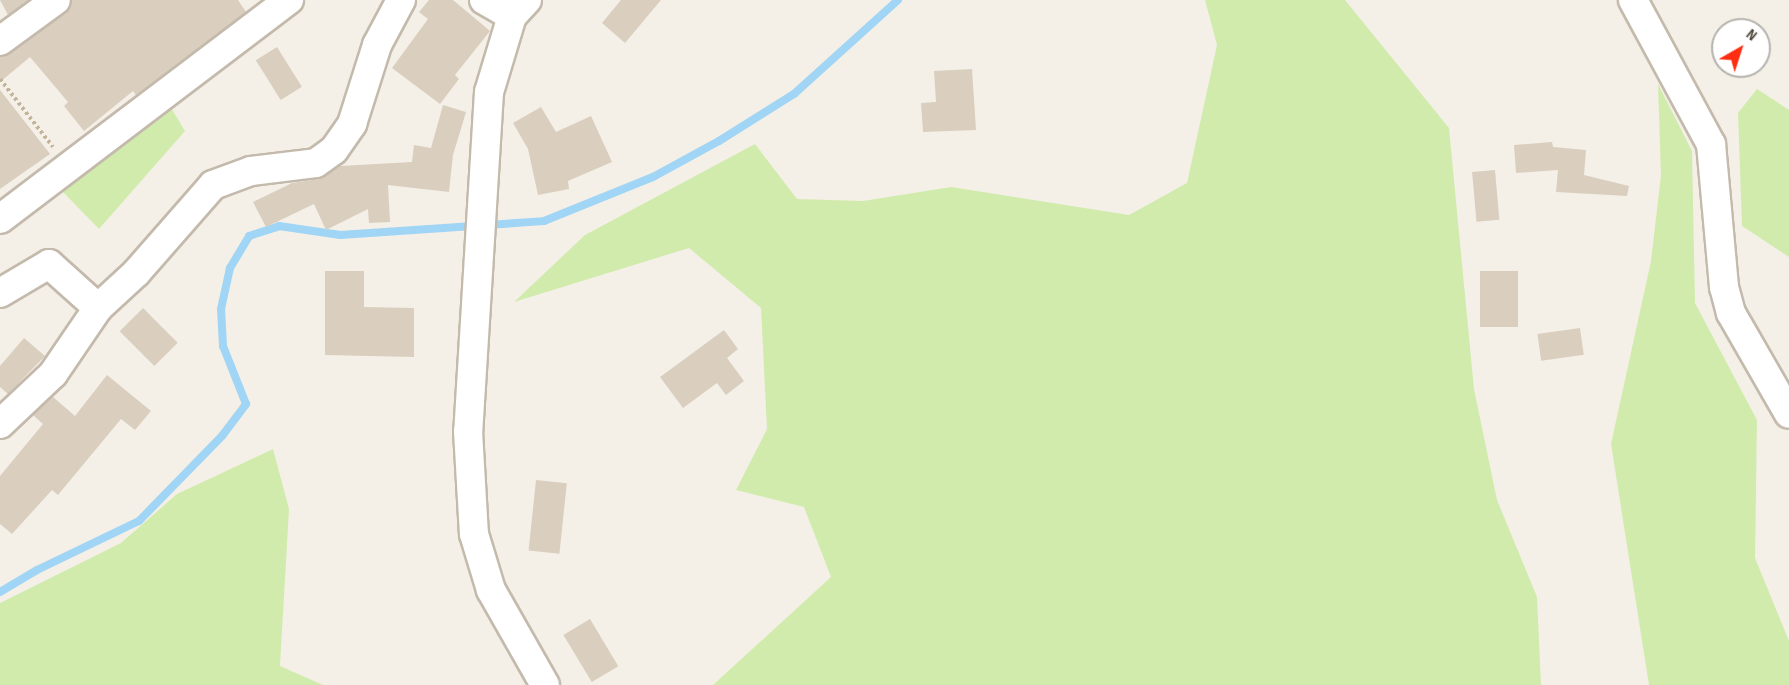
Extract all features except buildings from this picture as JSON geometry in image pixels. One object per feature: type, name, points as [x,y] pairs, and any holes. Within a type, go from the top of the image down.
[{"type":"street","points":[[0,41],[56,0]]},
{"type":"street","points":[[0,219],[289,0]]},
{"type":"street","points":[[0,424],[53,374],[98,308],[136,273],[213,184],[251,171],[316,163],[334,150],[352,124],[377,45],[401,0]]},
{"type":"street","points":[[484,0],[520,8],[489,92],[468,431],[474,534],[491,590],[545,685]]},
{"type":"street","points":[[1633,0],[1712,144],[1724,287],[1731,313],[1789,414]]},
{"type":"street","points":[[0,292],[49,264],[98,308]]},
{"type":"path","points":[[0,79],[70,167]]},
{"type":"green space","points":[[1205,0],[1345,0],[1449,128],[1474,389],[1497,500],[1537,597],[1541,685],[713,685],[831,577],[804,507],[736,490],[767,429],[761,308],[689,248],[514,302],[585,235],[755,144],[797,199],[863,201],[951,187],[1129,215],[1187,183],[1217,45]]},
{"type":"green space","points":[[1658,84],[1692,151],[1695,303],[1757,420],[1755,558],[1789,641],[1789,685],[1649,685],[1611,444],[1651,261],[1661,175]]},
{"type":"green space","points":[[1757,89],[1789,110],[1789,257],[1742,226],[1738,113]]},
{"type":"green space","points":[[170,106],[185,131],[99,229],[62,191]]},
{"type":"green space","points":[[273,449],[289,509],[280,666],[323,685],[0,685],[0,603],[121,543],[177,494]]},
{"type":"waterway","points":[[0,592],[37,570],[139,521],[222,436],[246,404],[223,346],[221,309],[230,268],[249,236],[279,226],[340,235],[544,221],[653,177],[719,141],[794,94],[898,0]]}]
